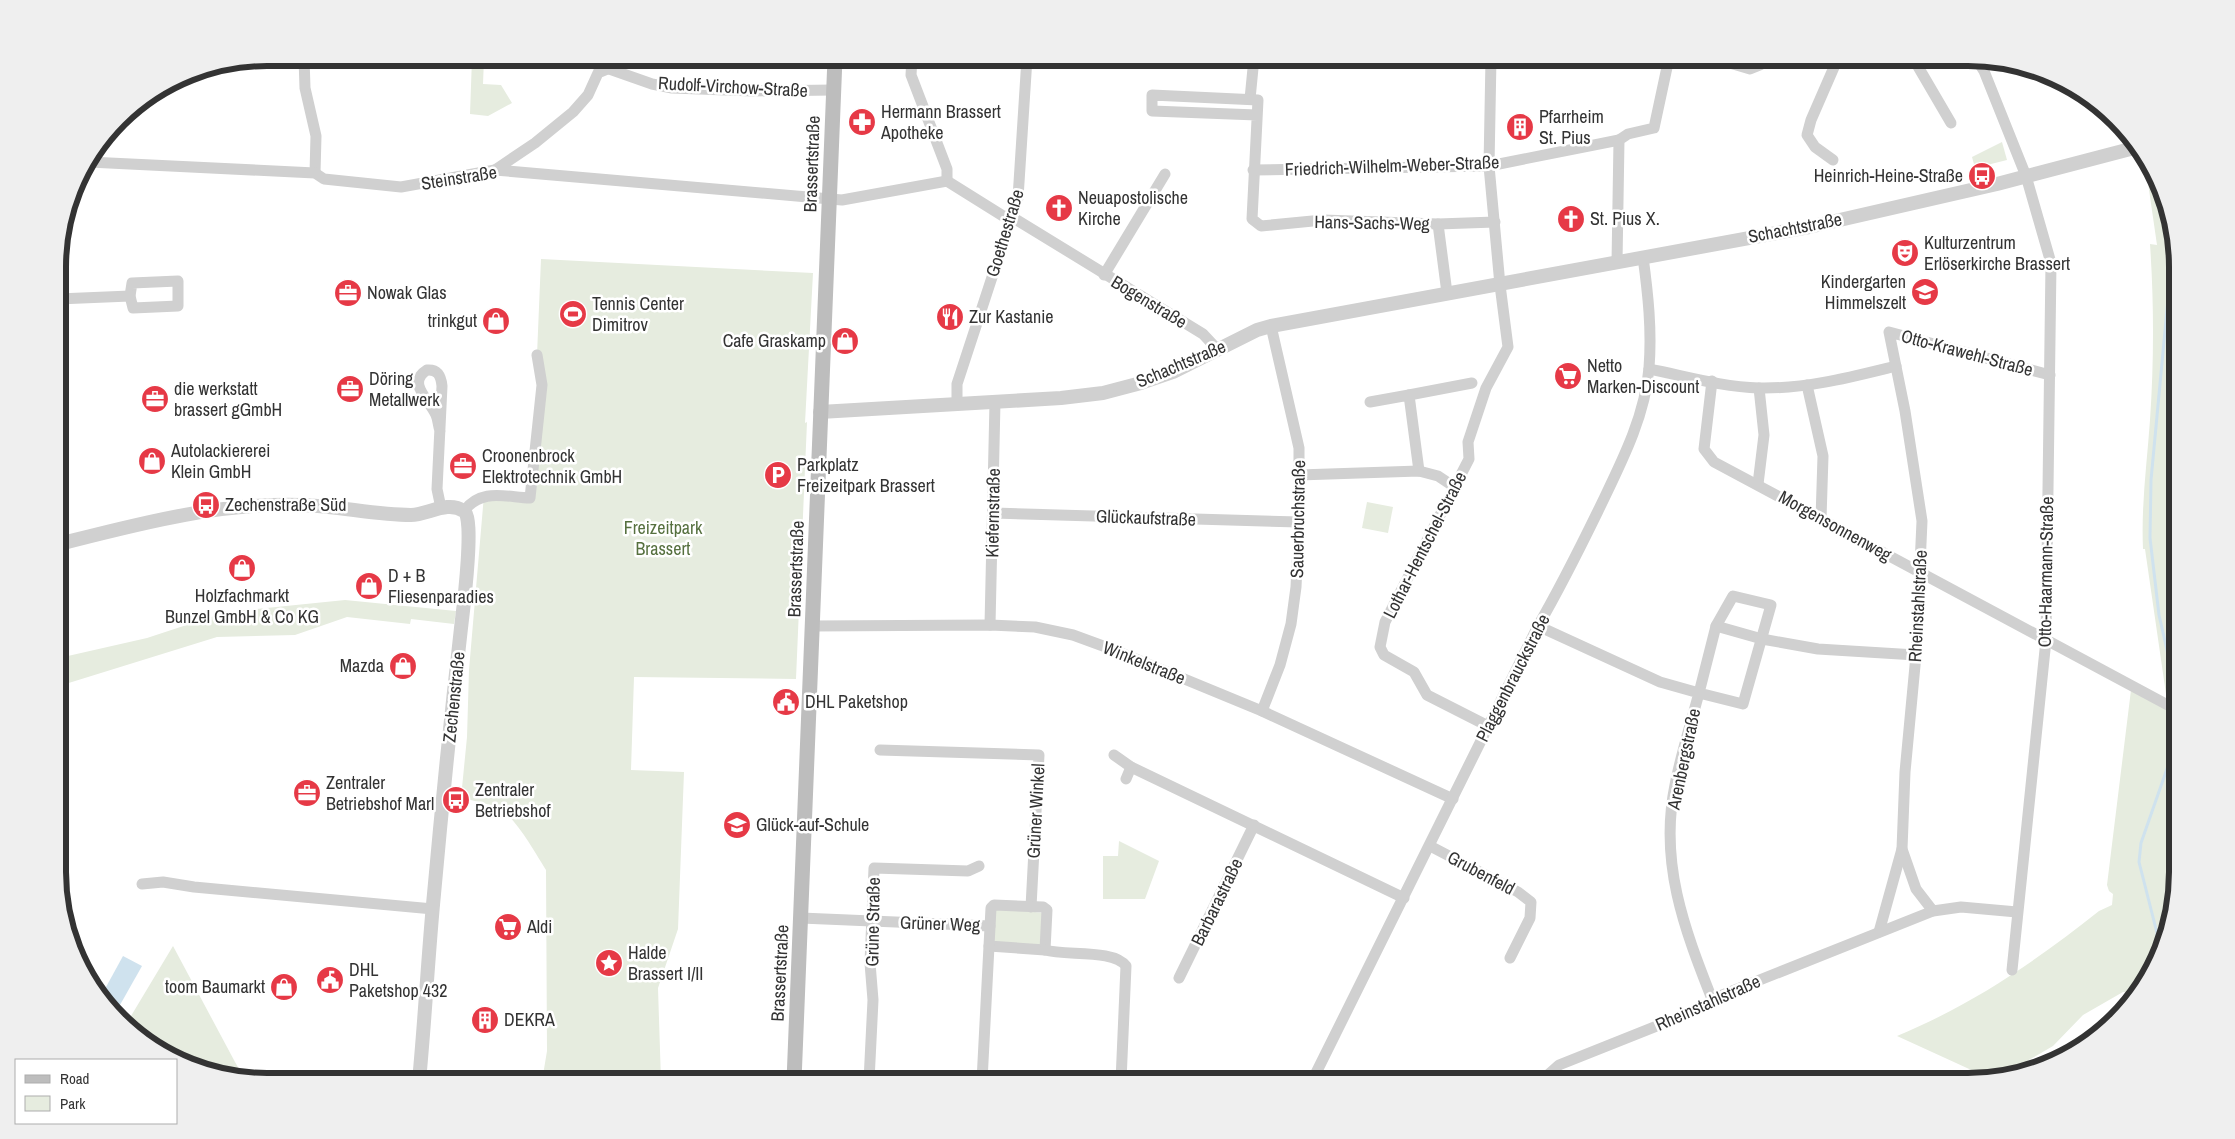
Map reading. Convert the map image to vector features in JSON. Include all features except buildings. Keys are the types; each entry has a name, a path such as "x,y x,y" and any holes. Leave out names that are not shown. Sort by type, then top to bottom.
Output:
{"main road":[{"name":"Brassertstraße","path":"794,1073 834,66"}],"street":[{"path":"304,66 305,88 316,136 315,172"},
{"name":"Rudolf-Virchow-Straße","path":"604,66 652,84 672,88 753,91 833,90"},
{"path":"830,198 842,200 947,181 946,169 911,76 912,66"},
{"name":"Goethestraße","path":"957,404 957,384 1020,190 1028,66"},
{"path":"1253,170 1257,115 1254,100 1254,66"},
{"name":"Lothar-Hentschel-Straße","path":"1488,726 1424,692 1414,672 1384,655 1380,647 1385,622 1456,488 1469,459 1468,442 1486,388 1508,347 1489,166 1491,66"},
{"name":"Friedrich-Wilhelm-Weber-Straße","path":"1253,170 1489,166 1619,140 1628,134 1654,128 1667,66"},
{"path":"1740,66 1750,69 1758,66"},
{"path":"1833,160 1815,147 1807,135 1811,120 1835,66"},
{"path":"1918,66 1951,123"},
{"path":"1981,67 2026,176"},
{"path":"495,170 555,128 588,95 598,73 610,68"},
{"path":"1254,100 1152,95 1152,111 1257,115"},
{"path":"1617,263 1619,140"},
{"name":"Schachtstraße","path":"820,412 1061,398 1113,390 1173,372 1257,330 1271,326 1809,227 2026,176 2130,149"},
{"name":"Steinstraße","path":"96,162 315,172 324,179 401,187 495,170 830,198"},
{"name":"Hans-Sachs-Weg","path":"1253,170 1252,219 1265,226 1323,220 1438,224 1495,222"},
{"name":"Bogenstraße","path":"1104,275 1165,174"},
{"name":"Otto-Haarmann-Straße","path":"2012,970 2046,640 2051,263 2026,176"},
{"name":"Bogenstraße","path":"947,181 1003,216 1012,217 1203,334 1217,349"},
{"path":"1438,224 1447,293"},
{"name":"Plaggenbrauckstraße","path":"1316,1073 1538,626 1560,588 1621,462 1638,419 1649,369 1651,316 1643,257"},
{"path":"178,281 178,306 133,308 130,296 132,283 178,281"},
{"path":"66,299 130,296"},
{"name":"Sauerbruchstraße","path":"1262,711 1280,665 1291,624 1296,586 1299,522 1299,448 1271,326"},
{"name":"Otto-Krawehl-Straße","path":"1649,369 1733,386 1759,388 1827,383 1896,366 1889,332 2050,375"},
{"path":"66,542 170,518 233,508 302,505 413,515 441,508 464,511 471,501 484,495 530,498 542,384 537,355"},
{"name":"Rheinstahlstraße","path":"1879,932 1902,848 1905,772 1916,655 1921,573 1922,521 1919,490 1896,366"},
{"name":"Morgensonnenweg","path":"1712,381 1704,448 1714,462 2169,705"},
{"path":"1370,402 1472,383"},
{"path":"1807,385 1823,456 1821,519"},
{"name":"Morgensonnenweg","path":"1758,484 1764,435 1759,388"},
{"path":"1409,395 1419,471"},
{"name":"Kiefernstraße","path":"990,625 995,402"},
{"path":"440,430 437,489 441,508"},
{"path":"1299,475 1419,471 1438,476 1456,488"},
{"name":"Zechenstraße","path":"420,1073 433,909 469,530 468,514 464,511"},
{"name":"Glückaufstraße","path":"994,513 1299,522"},
{"name":"Arenbergstraße","path":"1538,626 1660,682 1699,693 1743,704 1771,605 1733,596 1716,626 1699,693 1675,786 1671,818 1674,882 1686,935 1712,999"},
{"name":"Winkelstraße","path":"812,626 990,625 1035,627 1072,635 1114,650 1262,711 1453,798"},
{"path":"1716,626 1762,639 1818,649 1916,655"},
{"name":"Grüner Winkel","path":"880,750 1039,755 1031,907"},
{"path":"1114,755 1131,767 1404,898"},
{"path":"1126,779 1131,767"},
{"name":"Barbarastraße","path":"1179,978 1254,825"},
{"name":"Grubenfeld","path":"1430,846 1518,892 1531,902 1530,918 1510,958"},
{"name":"Rheinstahlstraße","path":"1902,848 1916,889 1933,911"},
{"name":"Grüne Straße","path":"869,1073 873,1000 870,963 874,868 968,871 979,866"},
{"path":"142,884 163,882 433,909"},
{"name":"Grüner Weg","path":"982,1073 991,908 994,905 1031,907"},
{"name":"Rheinstahlstraße","path":"1550,1073 1559,1065 1702,1008 1712,999 1933,911 1961,906 2017,912"},
{"path":"1031,907 1043,907 1047,910 1045,950"},
{"name":"Grüner Weg","path":"801,918 990,926"},
{"name":"Grüner Weg","path":"989,946 1045,950 1058,954 1112,957 1123,962 1126,966 1121,1073"}],"green space":[{"path":"472,66 484,66 483,84 501,85 512,103 488,116 470,114"},
{"path":"2002,142 2007,160 1975,168 1972,157"},
{"path":"2147,177 2162,215 2167,241 2169,268 2169,702 2167,701 2145,549 2143,549 2144,500 2153,354 2150,244 2157,245"},
{"name":"Freizeitpark Brassert","path":"541,259 813,273 805,423 807,422 796,679 634,677 631,770 684,772 678,929 658,988 661,1073 543,1073 547,1051 546,870 521,832 505,813 490,805 461,798 467,737 469,670 484,495 530,498 542,385 537,355"},
{"path":"1367,502 1393,507 1388,533 1362,528"},
{"path":"345,600 456,611 454,624 411,619 410,624 347,617 295,635 217,637 66,684 66,656 147,638 226,612"},
{"path":"2131,690 2169,709 2169,871 2167,898 2158,936 2148,960 2135,983 2128,993 2123,992 2083,1015 2053,1046 2018,1066 2007,1069 1976,1072 1897,1036 1925,1024 2002,981 2099,911 2112,905 2113,894 2109,891 2107,885"},
{"path":"1119,841 1159,861 1145,899 1103,899 1103,856 1118,856"},
{"path":"997,908 1044,913 1043,943 1039,947 996,943 993,939 994,912"},
{"path":"173,946 240,1071 215,1066 179,1052 156,1039 130,1018"}],"water":[{"path":"123,956 142,966 119,1007 105,989"}],"waterway":[{"path":"2169,288 2151,480 2150,538 2159,615 2169,659"},
{"path":"2156,940 2157,933 2139,862 2141,843 2169,763"}],"place":[{"name":"Hermann Brassert Apotheke","path":"862,122"},
{"name":"Pfarrheim St. Pius","path":"1520,127"},
{"name":"Heinrich-Heine-Straße","path":"1982,176"},
{"name":"Neuapostolische Kirche","path":"1059,208"},
{"name":"St. Pius X.","path":"1571,219"},
{"name":"Kulturzentrum Erlöserkirche Brassert","path":"1905,253"},
{"name":"Kindergarten Himmelszelt","path":"1925,292"},
{"name":"Nowak Glas","path":"348,293"},
{"name":"Tennis Center Dimitrov","path":"573,314"},
{"name":"Zur Kastanie","path":"950,317"},
{"name":"trinkgut","path":"496,321"},
{"name":"Cafe Graskamp","path":"845,341"},
{"name":"Netto Marken-Discount","path":"1568,376"},
{"name":"Döring Metallwerk","path":"350,389"},
{"name":"die werkstatt brassert gGmbH","path":"155,399"},
{"name":"Autolackiererei Klein GmbH","path":"152,461"},
{"name":"Croonenbrock Elektrotechnik GmbH","path":"463,466"},
{"name":"Parkplatz Freizeitpark Brassert","path":"778,475"},
{"name":"Zechenstraße Süd","path":"206,505"},
{"name":"Holzfachmarkt Bunzel GmbH & Co KG","path":"242,568"},
{"name":"D + B Fliesenparadies","path":"369,586"},
{"name":"Mazda","path":"403,666"},
{"name":"DHL Paketshop","path":"786,702"},
{"name":"Zentraler Betriebshof Marl","path":"307,793"},
{"name":"Zentraler Betriebshof","path":"456,800"},
{"name":"Glück-auf-Schule","path":"737,825"},
{"name":"Aldi","path":"508,927"},
{"name":"Halde Brassert I/II","path":"609,963"},
{"name":"DHL Paketshop 432","path":"330,980"},
{"name":"toom Baumarkt","path":"284,987"},
{"name":"DEKRA","path":"485,1020"}]}
